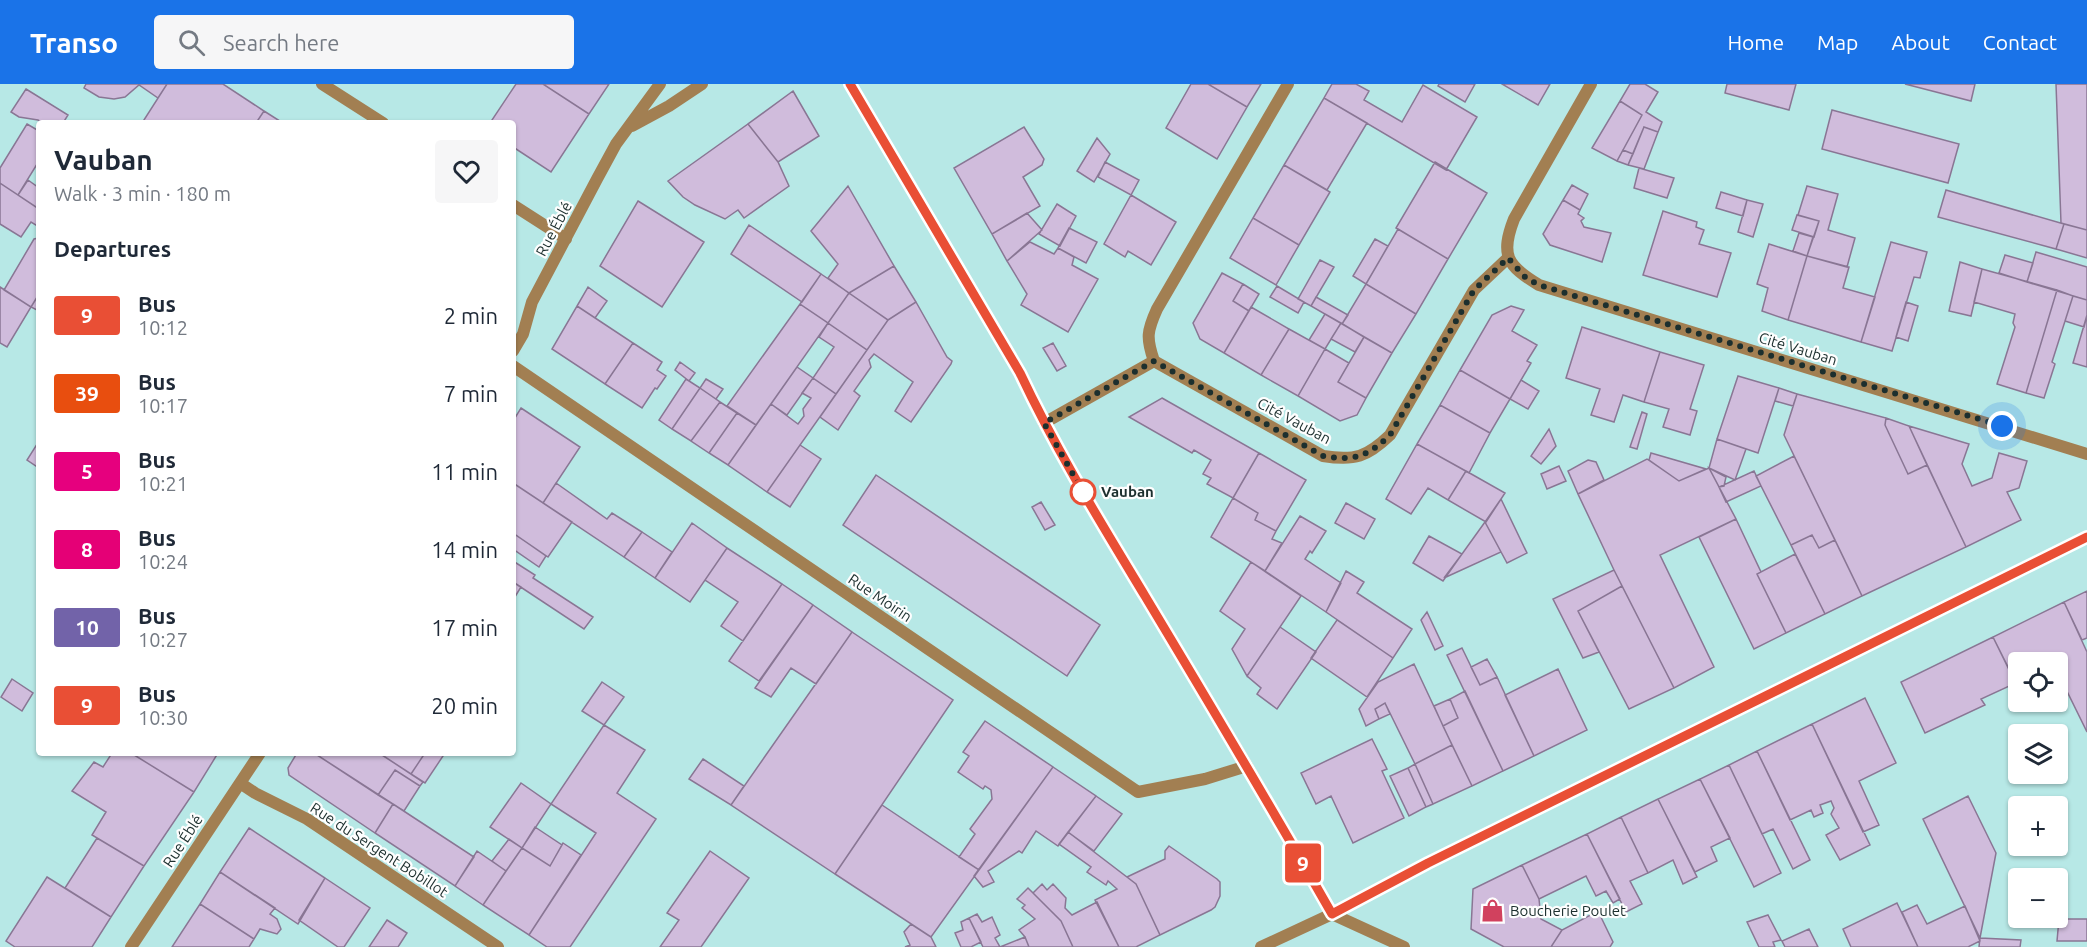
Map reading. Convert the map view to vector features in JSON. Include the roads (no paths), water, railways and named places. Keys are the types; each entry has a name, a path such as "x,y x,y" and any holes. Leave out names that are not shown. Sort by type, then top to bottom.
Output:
{"street":[{"path":"322,84 378,120"},
{"name":"Rue Éblé","path":"516,346 523,334 532,302 616,144 660,84"},
{"name":"Rue Éblé","path":"631,126 669,106 702,84"},
{"path":"850,84 1020,373 1044,423 1332,914 1404,947"},
{"path":"1044,423 1154,361 1148,345 1148,329 1157,309 1288,84"},
{"path":"1508,258 1506,246 1514,219 1591,84"},
{"path":"516,207 566,239"},
{"name":"Cité Vauban","path":"1154,361 1323,456 1343,459 1361,457 1377,448 1390,435 1474,290 1508,258 1526,278 1539,285 2087,454"},
{"name":"Rue Moirin","path":"516,368 1138,792 1205,779 1247,766"},
{"path":"1261,947 1332,914 1428,863 2087,537"},
{"name":"Rue Éblé","path":"131,947 258,756"},
{"name":"Rue du Sergent Bobillot","path":"240,783 307,819 498,947"}],"place":[{"name":"Vauban","path":"1083,492"},
{"name":"Boucherie Poulet","path":"1492,911"}]}
